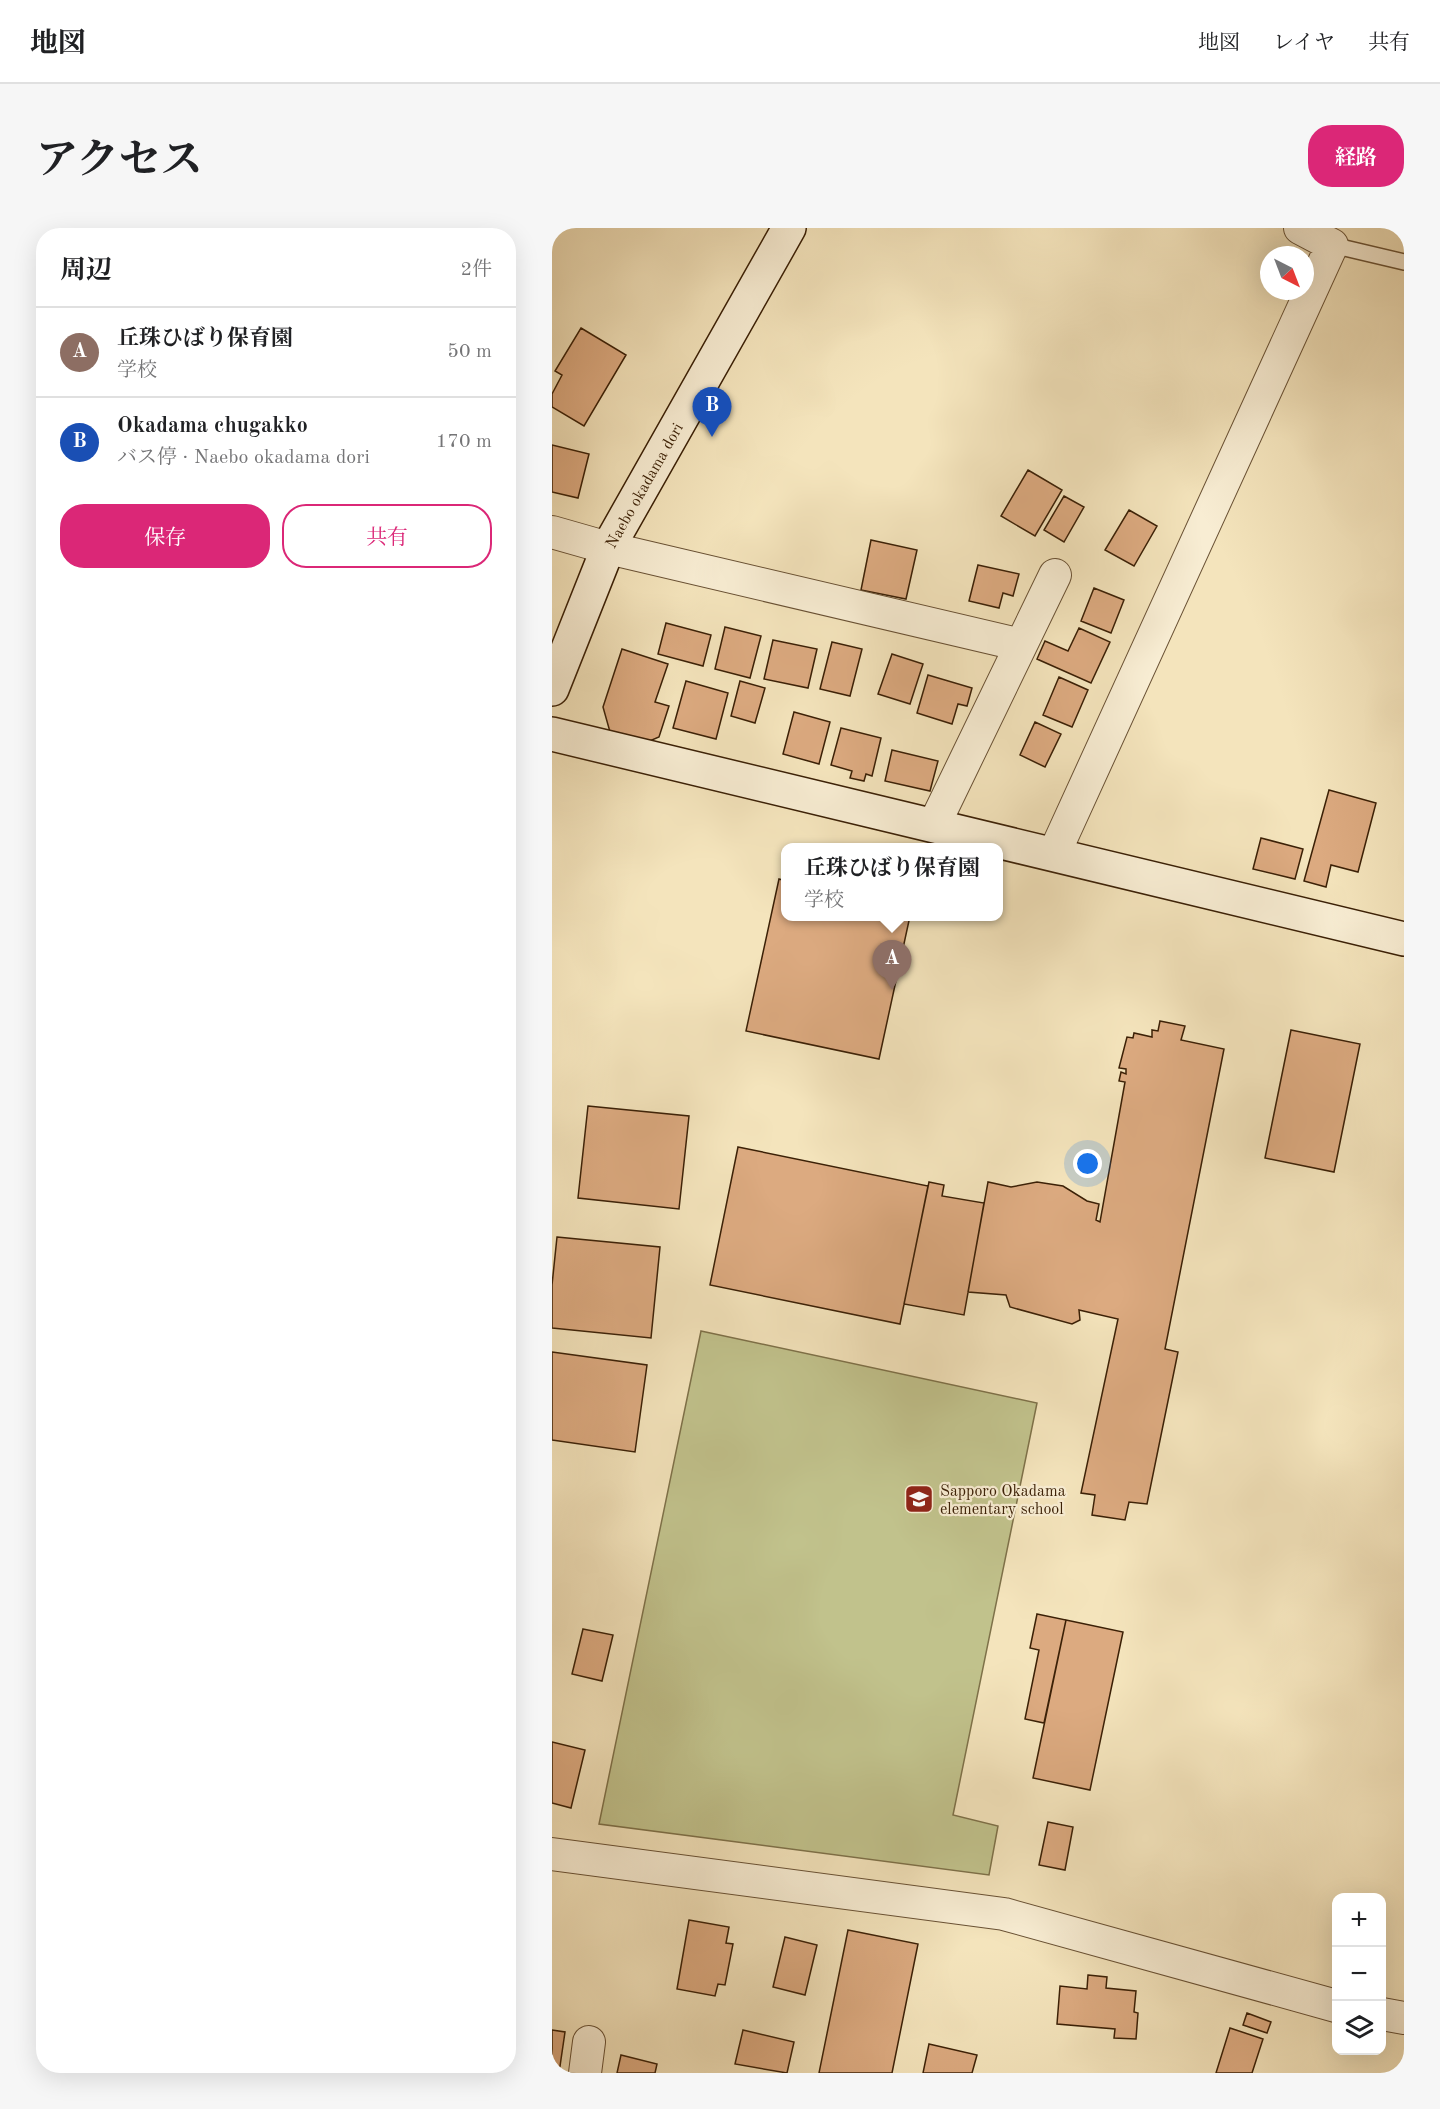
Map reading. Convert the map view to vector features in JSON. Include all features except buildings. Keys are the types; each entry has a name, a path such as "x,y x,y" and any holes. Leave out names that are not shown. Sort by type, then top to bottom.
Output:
{"street":[{"name":"Naebo okadama dori","path":"552,688 608,548 789,228"},
{"path":"1054,854 1332,245 1300,228"},
{"path":"552,532 608,548 1021,645"},
{"path":"934,825 1055,575"},
{"path":"552,734 1404,939"},
{"path":"552,1854 1004,1914 1332,2005"},
{"path":"1386,2015 1404,2018"},
{"path":"585,2073 589,2042"}],"lane":[{"path":"1332,245 1404,262"}],"green space":[{"path":"701,1331 1037,1403 953,1815 998,1826 989,1875 599,1824"}],"place":[{"name":"Okadama chugakko","path":"712,437"},
{"name":"丘珠ひばり保育園","path":"892,990"},
{"name":"Sapporo Okadama elementary school","path":"919,1499"}]}
